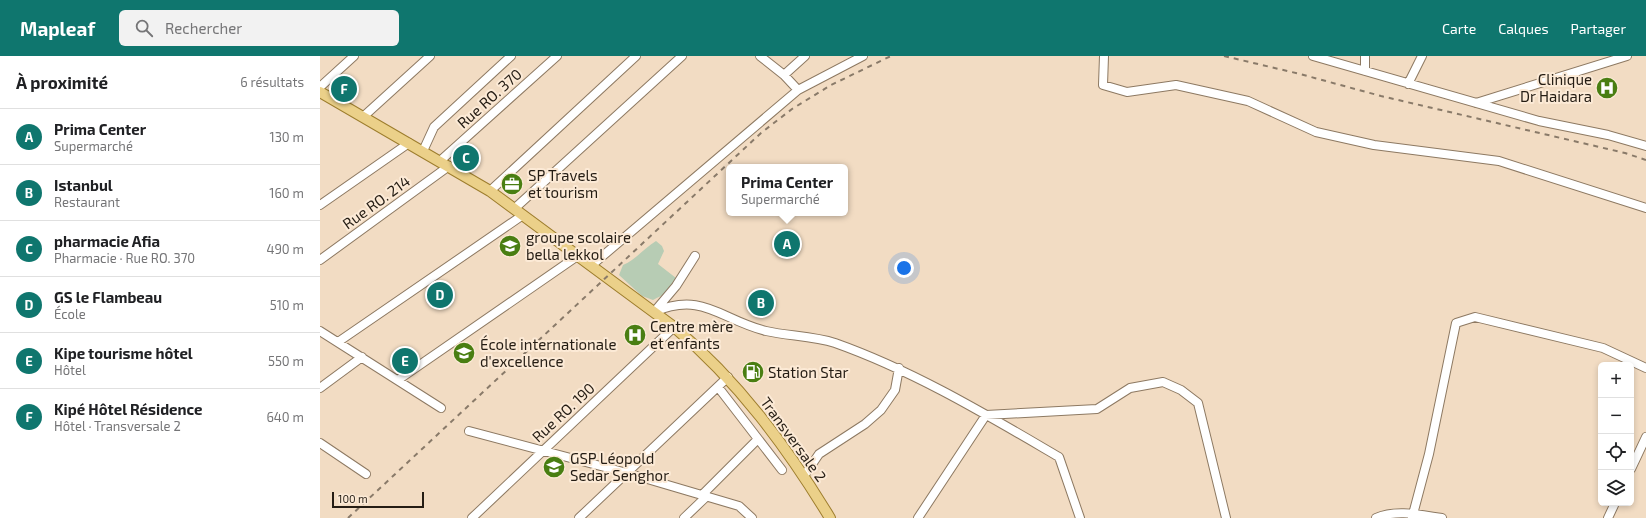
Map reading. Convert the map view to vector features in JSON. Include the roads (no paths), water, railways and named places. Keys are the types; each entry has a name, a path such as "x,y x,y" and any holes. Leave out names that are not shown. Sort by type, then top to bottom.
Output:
{"main road":[{"name":"Transversale 2","path":"321,93 364,116 490,191 579,255 674,327 703,351 728,377 758,413 804,476 830,518"}],"street":[{"path":"321,93 354,56"},
{"path":"364,116 430,56"},
{"path":"423,151 434,128 511,56"},
{"name":"Rue RO. 370","path":"444,164 557,56"},
{"path":"490,191 636,56"},
{"path":"514,209 682,56"},
{"path":"762,56 784,75 798,90"},
{"path":"784,75 805,56"},
{"path":"592,266 798,90 862,56"},
{"path":"1104,56 1103,85 1127,92 1176,85 1248,101 1316,132 1374,145 1499,161 1646,208"},
{"path":"1313,56 1539,121 1608,135 1646,146"},
{"path":"1365,56 1365,71"},
{"path":"1408,84 1422,56"},
{"path":"1475,103 1627,56"},
{"path":"320,205 409,143"},
{"name":"Rue RO. 214","path":"320,260 444,164"},
{"path":"338,342 523,215"},
{"path":"398,380 579,255"},
{"path":"654,312 676,286 695,256"},
{"path":"654,312 670,305 682,304 709,307 753,327 833,342 899,368 986,415 1059,457 1080,518"},
{"path":"1412,516 1429,454 1456,323 1475,317 1603,348 1646,368"},
{"name":"Rue RO. 190","path":"472,518 674,327"},
{"path":"320,331 441,408"},
{"path":"320,388 362,357"},
{"path":"804,476 819,454 865,424 881,410 895,390 899,368"},
{"path":"579,518 728,377"},
{"path":"986,415 1097,409 1130,388 1163,382 1181,390 1198,403 1226,518"},
{"path":"718,387 757,440 782,470"},
{"path":"918,518 986,415"},
{"path":"469,431 628,473 704,495 739,506 752,518"},
{"path":"1634,463 1646,437"},
{"path":"684,518 757,440"},
{"path":"320,443 366,474"},
{"path":"1608,518 1614,506"},
{"path":"1376,518 1384,514 1442,518"}],"railway":[{"path":"728,164 761,133 792,109 831,85 891,56"},
{"path":"1224,56 1300,74 1381,96 1625,153 1646,160"},
{"path":"348,518 726,166"}],"place":[{"name":"Clinique Dr Haidara","path":"1607,88"},
{"name":"Kipé Hôtel Résidence","path":"344,89"},
{"name":"pharmacie Afia","path":"466,158"},
{"name":"SP Travels et tourism","path":"512,184"},
{"name":"Prima Center","path":"787,244"},
{"name":"groupe scolaire bella lekkol","path":"510,246"},
{"name":"GS le Flambeau","path":"440,295"},
{"name":"Istanbul","path":"761,303"},
{"name":"Centre mère et enfants","path":"635,335"},
{"name":"École internationale d'excellence","path":"464,353"},
{"name":"Kipe tourisme hôtel","path":"405,361"},
{"name":"Station Star","path":"753,372"},
{"name":"GSP Léopold Sedar Senghor","path":"554,467"}]}
